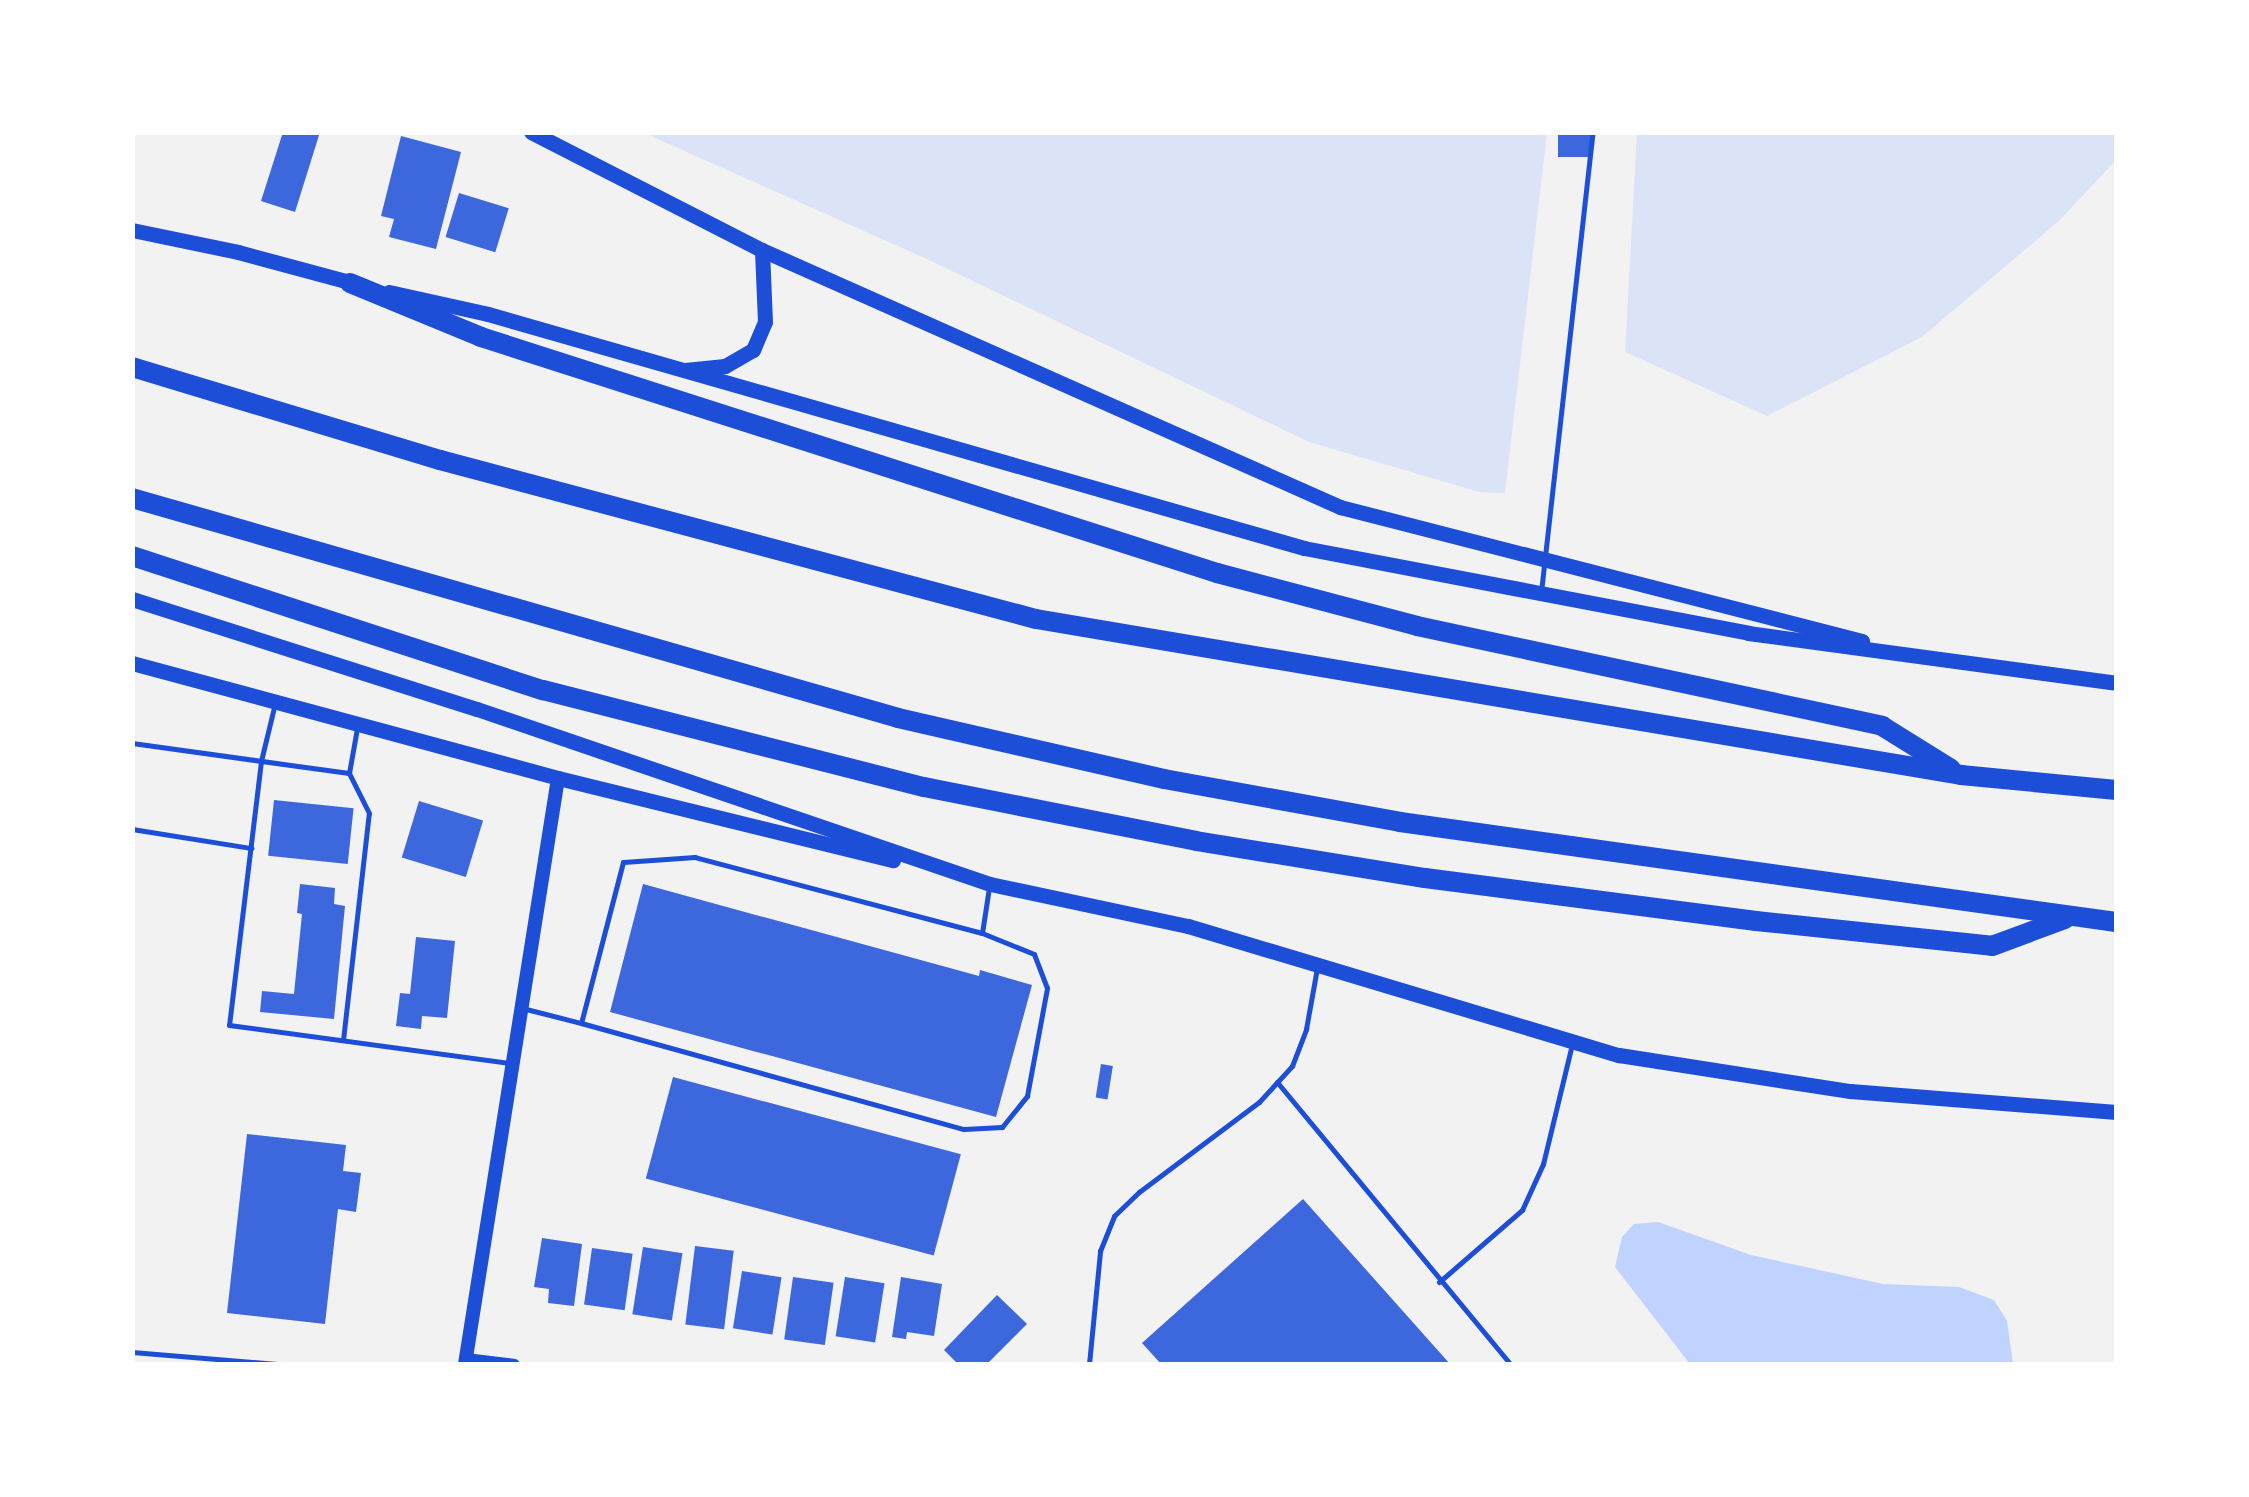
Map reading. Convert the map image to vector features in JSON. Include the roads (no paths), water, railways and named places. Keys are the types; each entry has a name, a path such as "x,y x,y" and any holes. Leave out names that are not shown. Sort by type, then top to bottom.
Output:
{"highway":[{"path":"350,283 481,337 1218,573 1417,626 1882,726 1961,775"},
{"path":"132,367 440,460 1036,619 1961,775 2116,790"},
{"path":"132,498 898,718 1164,779 1400,822 2116,922"},
{"path":"132,556 543,690 924,788 1196,841 1620,904 1992,946 2070,918"}],"main road":[{"path":"530,132 762,250 1340,507 1928,659"},
{"path":"132,230 488,314 1304,548 1540,596 1928,659 2116,683"},
{"path":"676,371 725,366 754,350 765,322 762,250"},
{"path":"132,600 477,709 990,884"},
{"path":"132,663 558,778 990,884 1188,926 1619,1055 1850,1090 2116,1112"}],"street":[{"path":"515,1364 465,1361 558,778"}],"lane":[{"path":"1540,596 1594,132"},
{"path":"276,703 261,761 229,1025 513,1064"},
{"path":"343,1041 369,812 349,773 357,725"},
{"path":"132,743 349,773"},
{"path":"132,829 251,848"},
{"path":"522,1009 964,1129 1002,1126 1027,1096 1047,988 1034,954 982,932 696,857 622,862 581,1023"},
{"path":"982,932 990,884"},
{"path":"1089,1364 1100,1251 1114,1216 1292,1066 1306,1029 1318,965"},
{"path":"1440,1282 1522,1210 1543,1164 1572,1042"},
{"path":"1277,1082 1510,1364"},
{"path":"132,1352 278,1364"}],"water":[{"path":"1658,1222 1751,1255 1883,1284 1959,1287 1994,1300 2007,1321 2013,1364 1690,1364 1615,1267 1622,1237 1634,1224"}]}
